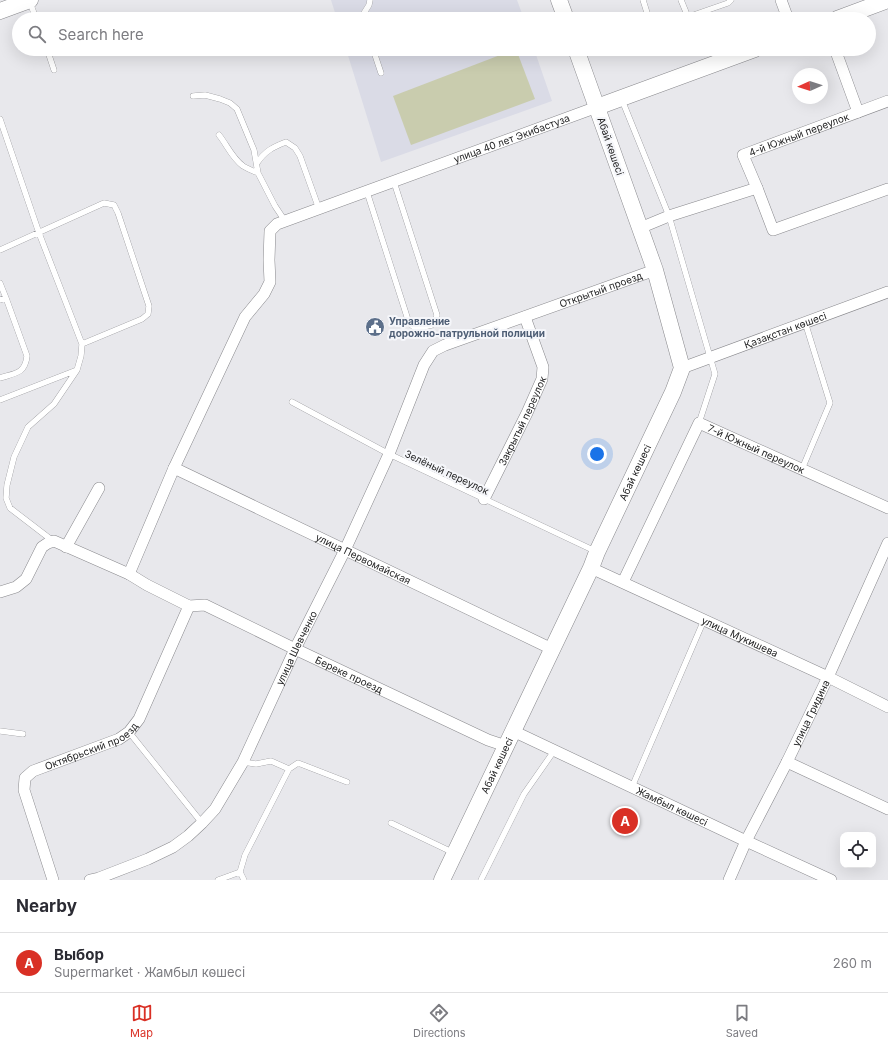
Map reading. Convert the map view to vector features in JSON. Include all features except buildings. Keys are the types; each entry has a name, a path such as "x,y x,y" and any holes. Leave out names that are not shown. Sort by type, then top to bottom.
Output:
{"street":[{"path":"0,11 30,0"},
{"path":"559,0 563,12"},
{"path":"781,0 785,12"},
{"path":"856,12 888,0"},
{"name":"Абай көшесі","path":"442,880 591,568 597,552 673,392 682,368 656,270 579,56"},
{"name":"улица 40 лет Экибастуза","path":"174,468 246,317 264,294 270,282 270,231 277,224 736,56"},
{"path":"838,56 858,112"},
{"name":"4-й Южный переулок","path":"887,191 773,230 743,155 888,101"},
{"path":"640,228 669,216 757,188"},
{"name":"Открытый проезд","path":"433,351 445,344 526,317 656,270"},
{"name":"Қазақстан көшесі","path":"682,368 805,322 887,295"},
{"name":"Закрытый переулок","path":"484,499 527,413 542,379 543,367 526,317"},
{"name":"улица Шевченко","path":"90,880 148,860 173,847 188,836 215,809 243,762 295,649 345,550 389,454 424,365 433,351"},
{"name":"7-й Южный переулок","path":"623,582 699,423 888,508"},
{"path":"0,592 16,587 26,579 42,547 54,541 129,574 174,468"},
{"name":"улица Первомайская","path":"174,468 552,649"},
{"path":"66,547 99,488"},
{"name":"улица Гридина","path":"729,880 746,841 787,762 828,677 888,543"},
{"name":"улица Мукишева","path":"591,568 828,677 888,707"},
{"name":"Береке проезд","path":"129,574 147,585 189,606 205,605 488,740 506,746"},
{"name":"Октябрьский проезд","path":"53,880 24,790 25,778 33,771 120,739 129,732 140,719 189,606"},
{"name":"Жамбыл көшесі","path":"513,731 832,880"},
{"path":"787,762 888,809"}],"lane":[{"path":"30,0 34,12"},
{"path":"365,12 370,0"},
{"path":"643,0 647,12"},
{"path":"681,0 684,12"},
{"path":"702,12 728,3 731,0"},
{"path":"49,56 54,70"},
{"path":"375,56 381,73"},
{"path":"192,96 205,95 220,99 230,103 237,109 254,150 258,173 275,206 285,221"},
{"path":"621,98 669,216 716,374 699,423"},
{"path":"0,119 38,233 82,344 81,356 77,370 54,404 28,427 14,457 7,485 6,498 10,508 54,541"},
{"path":"218,135 232,155 243,166 258,173"},
{"path":"257,163 272,147 279,144 286,142 295,148 300,156 319,209"},
{"path":"367,192 409,323 414,327 420,328 432,325 435,322 436,315 394,182"},
{"path":"0,250 104,203 114,205 149,306 148,314 142,319 82,344"},
{"path":"0,283 27,356 26,362 20,371 0,378"},
{"path":"0,300 6,298"},
{"path":"802,469 830,403 805,322"},
{"path":"0,400 77,370"},
{"name":"Зелёный переулок","path":"292,402 389,454 597,552"},
{"path":"0,502 6,498"},
{"path":"632,787 704,620"},
{"path":"0,731 23,734"},
{"path":"129,732 202,823"},
{"path":"482,880 524,794 554,751"},
{"path":"243,762 256,764 271,760 289,769"},
{"path":"244,880 240,872 245,855 289,769 298,763 347,782"},
{"path":"391,822 455,853"},
{"path":"218,880 240,872"}],"shaded area":[{"path":"331,0 517,0 521,12 335,12"},
{"path":"348,56 536,56 552,101 381,162"}],"green space":[{"path":"498,56 519,56 535,99 411,145 393,96"}],"place":[{"name":"Управление дорожно-патрульной полиции","path":"375,327"},
{"name":"Выбор","path":"625,821"}]}
